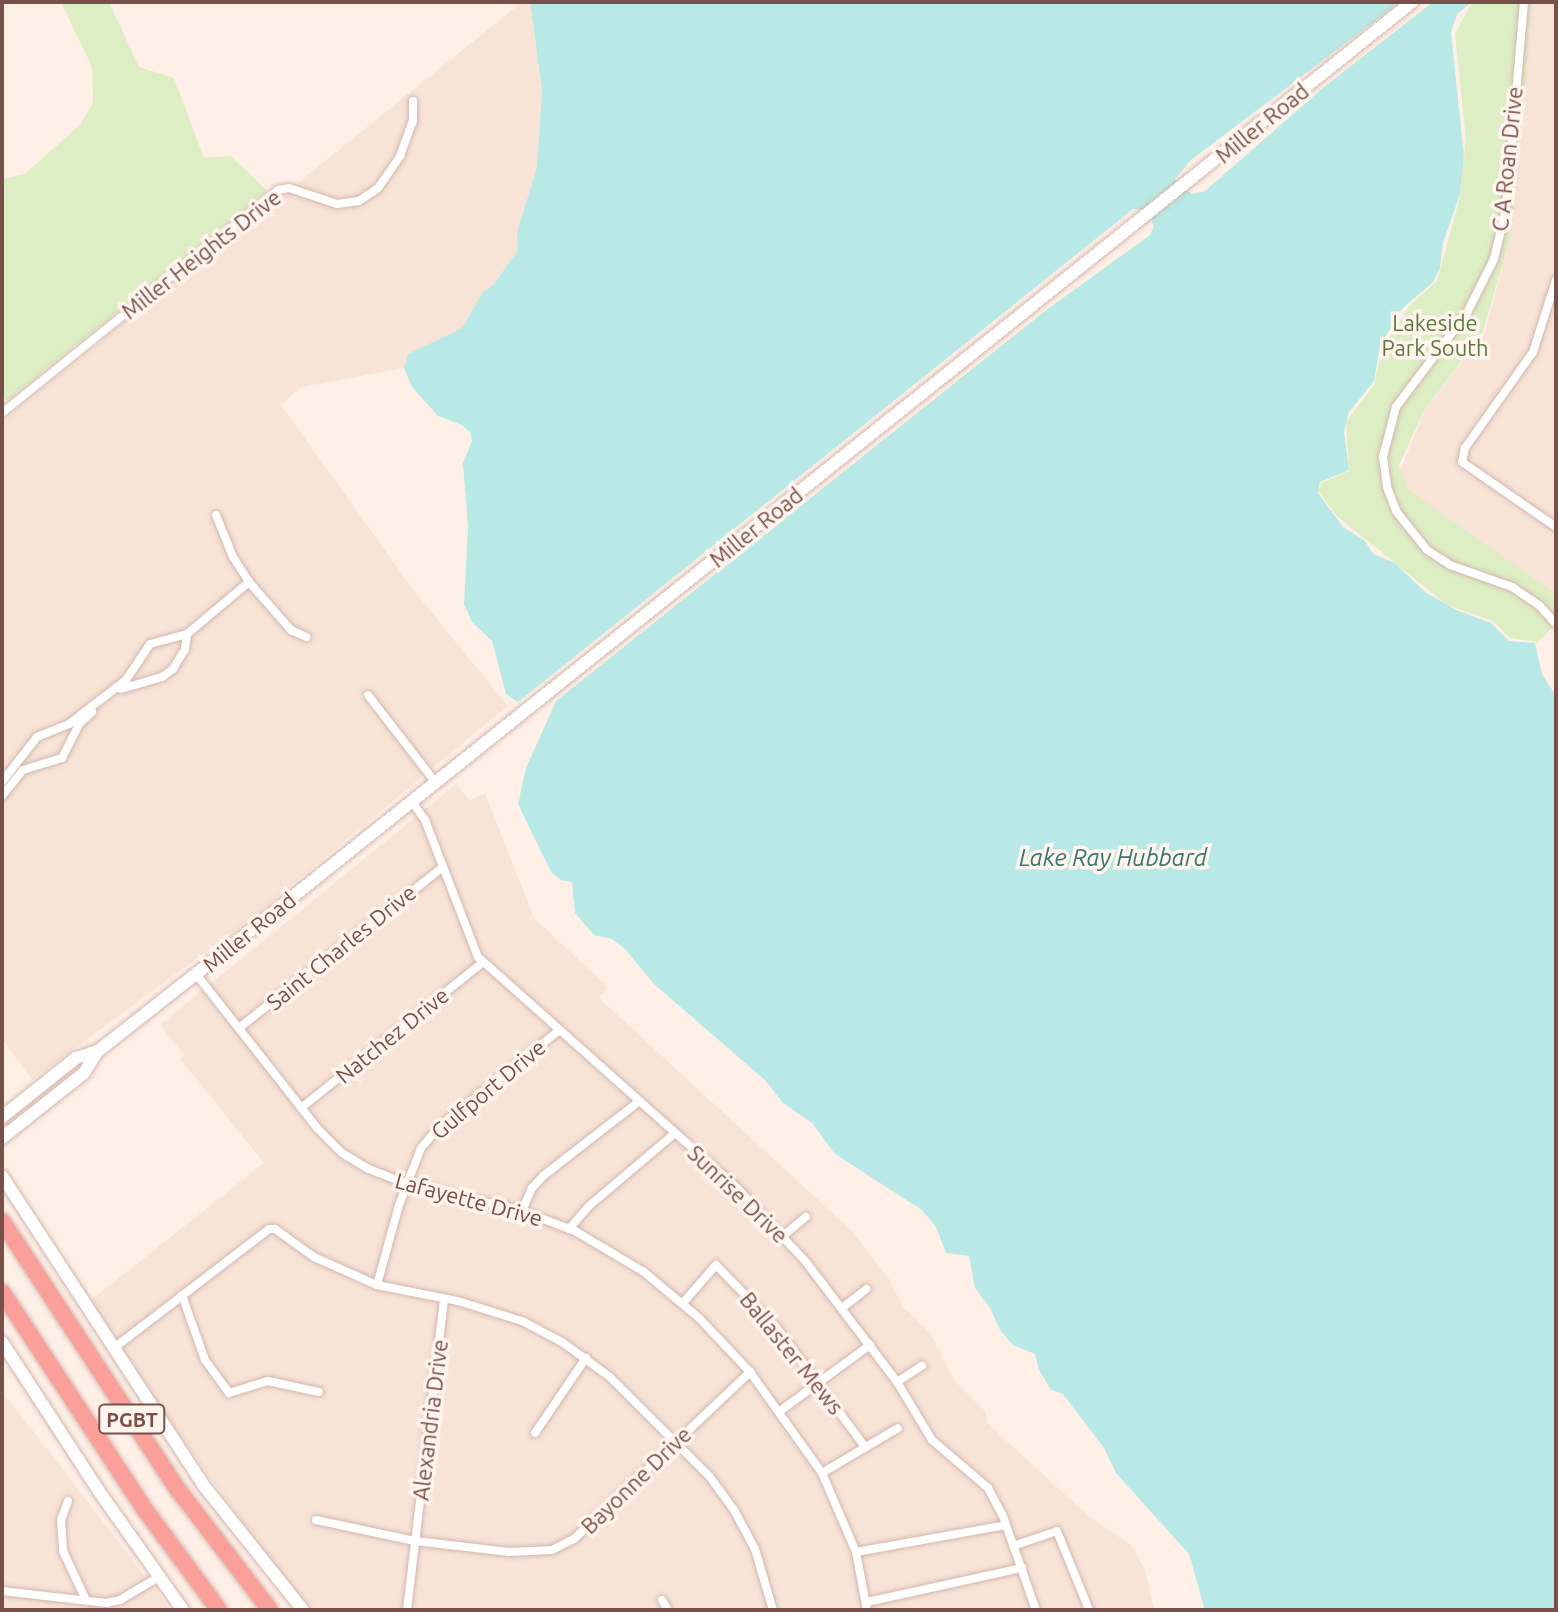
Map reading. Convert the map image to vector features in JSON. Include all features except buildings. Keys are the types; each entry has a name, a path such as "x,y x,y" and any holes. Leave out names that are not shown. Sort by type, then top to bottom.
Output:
{"highway":[{"name":"PGBT","path":"2,1221 179,1491 270,1610"},
{"name":"PGBT","path":"2,1292 143,1507 219,1610"}],"main road":[{"name":"Miller Road","path":"2,1138 84,1073 98,1051 1412,2"},
{"name":"Miller Road","path":"2,1117 76,1058 98,1051"},
{"path":"2,1176 6,1187 204,1486 303,1610"},
{"path":"2,1342 151,1582 183,1610"}],"street":[{"name":"C A Roan Drive","path":"1524,2 1506,209 1494,259 1467,313 1396,407 1383,457 1387,487 1396,511 1427,550 1450,565 1520,591 1556,624"},
{"name":"Miller Heights Drive","path":"2,413 278,190 289,188 337,204 359,201 378,188 400,156 413,121 413,101"},
{"path":"1556,280 1533,352 1465,448 1462,462 1556,527"},
{"path":"216,515 233,557 249,582 291,630 306,637"},
{"path":"2,796 23,770 62,758 79,724 126,680 150,644 187,634 249,582"},
{"path":"2,782 37,737 69,724 127,684 162,677 173,669 185,649 187,634"},
{"path":"368,695 436,783"},
{"name":"Sunrise Drive","path":"412,802 425,820 466,933 482,963 783,1236 870,1345 932,1440 988,1488 1006,1525 1036,1610"},
{"name":"Saint Charles Drive","path":"239,1028 443,867"},
{"name":"Natchez Drive","path":"301,1108 482,963"},
{"name":"Lafayette Drive","path":"196,974 301,1108 342,1153 369,1169 407,1184 522,1211 569,1229 628,1261 682,1304 750,1372 822,1473 856,1552 867,1606"},
{"name":"Gulfport Drive","path":"377,1285 413,1165 429,1137 557,1032"},
{"path":"522,1211 532,1188 543,1176 638,1102"},
{"path":"569,1229 589,1206 674,1134"},
{"path":"783,1236 806,1217"},
{"path":"114,1348 269,1229 275,1229 314,1257 377,1285 444,1299 522,1321 586,1358 623,1388 710,1477 734,1510 755,1549 773,1610"},
{"name":"Ballaster Mews","path":"682,1304 716,1265 776,1327 865,1447"},
{"path":"842,1308 866,1289"},
{"path":"182,1295 205,1360 229,1393 268,1381 319,1392"},
{"name":"Alexandria Drive","path":"407,1610 444,1299"},
{"path":"780,1411 870,1345"},
{"path":"535,1433 586,1358"},
{"path":"897,1382 922,1366"},
{"name":"Bayonne Drive","path":"316,1520 415,1541 532,1553 563,1546 750,1372"},
{"path":"822,1473 898,1428"},
{"path":"68,1501 61,1520 63,1551 85,1598"},
{"path":"856,1552 1006,1525"},
{"path":"1013,1546 1057,1531 1089,1610"},
{"path":"867,1606 1022,1568"},
{"path":"2,1591 85,1598 106,1603 151,1582"},
{"path":"662,1600 668,1610"}],"shaded area":[{"path":"522,2 530,2 542,90 537,167 517,232 519,250 494,284 483,292 462,328 408,354 404,368 301,387 281,405 415,592 508,706 250,919 32,1080 2,1039 2,421"},
{"path":"1532,2 1556,2 1556,605 1395,483 1425,410 1485,332 1512,231"},
{"path":"456,784 470,800 485,793 534,918 608,987 599,998 852,1231 889,1279 903,1307 931,1334 955,1381 986,1412 987,1423 1090,1517 1132,1546 1145,1570 1154,1610 312,1610 276,1570 166,1416 91,1300 264,1163 180,1059 184,1055 160,1025"},
{"path":"2,1392 38,1437 171,1610 2,1610"}],"green space":[{"path":"61,2 109,2 139,67 174,78 204,158 231,156 267,191 7,401 2,395 2,179 25,174 80,125 93,103 92,67"},
{"name":"Lakeside Park South","path":"1472,2 1532,2 1512,231 1483,332 1424,411 1399,465 1409,490 1556,594 1556,625 1537,642 1510,638 1493,621 1447,605 1337,516 1319,492 1321,483 1349,471 1346,422 1374,385 1382,348 1410,305 1437,281 1460,197 1466,138 1455,34"}],"water":[{"name":"Lake Ray Hubbard","path":"530,2 1400,2 1191,160 1175,179 1192,194 1205,191 1324,87 1433,2 1472,2 1457,14 1451,32 1464,156 1460,194 1443,243 1440,268 1433,282 1402,309 1380,346 1374,381 1349,412 1344,431 1349,470 1320,482 1318,493 1343,527 1365,541 1373,554 1395,563 1425,592 1456,610 1491,623 1509,641 1535,643 1542,674 1556,696 1556,1610 1205,1610 1189,1554 1116,1473 1104,1448 1063,1394 1051,1390 1039,1370 1035,1354 1013,1345 1000,1330 990,1308 975,1288 969,1256 946,1253 936,1227 922,1210 835,1154 812,1123 783,1103 766,1081 654,984 625,949 612,939 594,935 575,913 572,882 561,880 551,872 518,804 526,768 556,701 1045,311 1150,235 1154,227 1148,214 1142,209 1133,209 518,702 506,694 492,641 472,622 464,604 468,528 463,463 472,441 471,433 462,425 438,416 412,387 404,368 408,354 462,328 483,292 494,284 518,250 517,232 537,167 542,90"}]}
